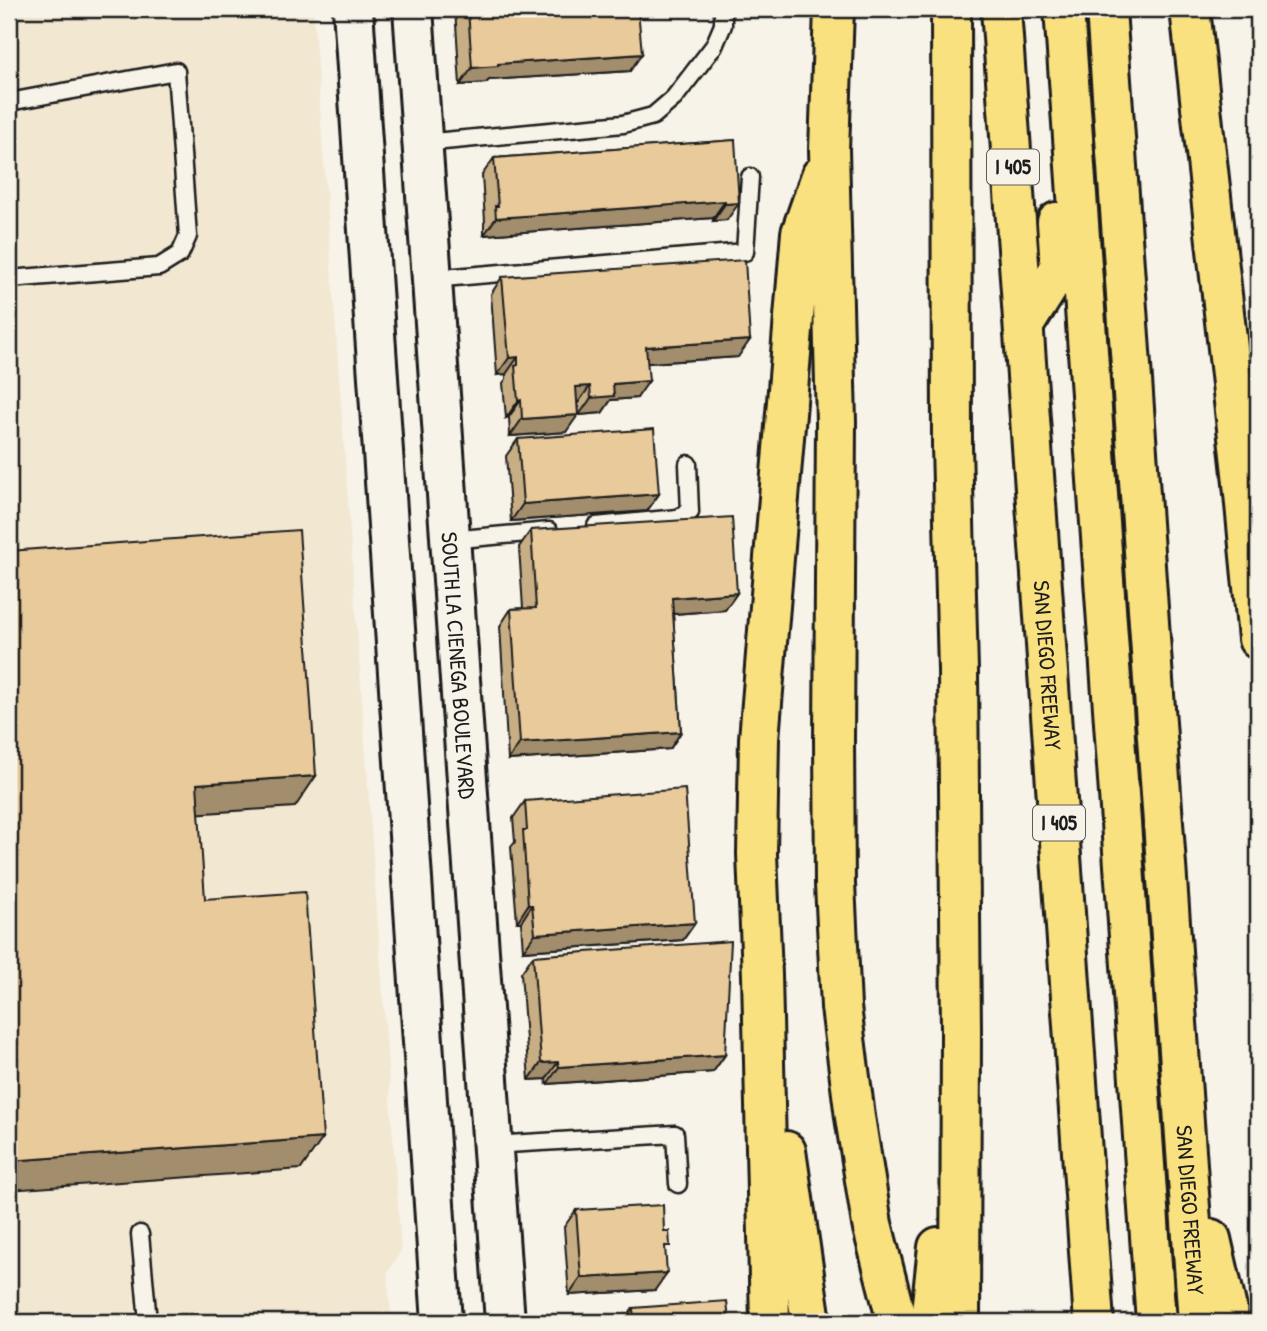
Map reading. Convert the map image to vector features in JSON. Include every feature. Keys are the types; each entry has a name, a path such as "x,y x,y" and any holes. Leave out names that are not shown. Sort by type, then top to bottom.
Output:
{"highway":[{"path":"834,9 830,150 836,422 835,884 841,1007 855,1117 872,1224 897,1322"},
{"path":"951,9 952,446 958,670 961,1032 960,1322"},
{"name":"SAN DIEGO FREEWAY","path":"1001,9 1094,1322"},
{"path":"1024,325 1060,268 1041,9"},
{"path":"1065,9 1156,1322"},
{"name":"SAN DIEGO FREEWAY","path":"1106,9 1198,1322"},
{"path":"1190,9 1258,639"},
{"path":"770,1322 757,854 759,739 801,233 830,150"},
{"path":"762,975 811,1322"},
{"path":"930,1322 961,1032"},
{"path":"1185,1121 1230,1322"}],"main road":[{"path":"353,9 442,1322"},
{"name":"SOUTH LA CIENEGA BOULEVARD","path":"413,9 505,1322"},
{"path":"401,711 462,707"}],"lane":[{"path":"423,143 623,124 653,116 674,98 714,46 723,25 723,9"},
{"path":"9,102 176,71 188,236 180,254 159,267 9,279"},
{"path":"432,279 745,252 750,177"},
{"path":"450,540 678,518 690,512 688,464"},
{"path":"492,1145 675,1134 678,1184"},
{"path":"140,1234 148,1322"}],"shaded area":[{"path":"9,9 313,9 401,1250 387,1274 392,1322 9,1322"}],"building":[{"path":"468,9 638,9 642,54 472,68"},
{"path":"735,140 739,203 725,204 725,201 496,218 495,206 498,206 494,158"},
{"path":"745,260 750,340 646,347 649,381 613,384 614,396 591,398 590,386 576,387 578,415 522,419 515,366 518,365 518,357 509,358 502,277"},
{"path":"654,429 659,494 523,504 518,439"},
{"path":"732,517 737,593 672,598 681,732 520,743 511,609 536,608 531,530"},
{"path":"299,530 316,776 197,784 205,899 305,892 323,1138 9,1161 9,551"},
{"path":"685,789 695,923 535,934 532,905 528,905 523,830 527,830 525,801"},
{"path":"731,941 725,1055 559,1067 558,1062 541,1063 533,956"},
{"path":"663,1205 664,1231 669,1231 670,1246 665,1246 667,1273 581,1278 576,1210"},
{"path":"727,1301 729,1322 634,1322 633,1308"}]}
